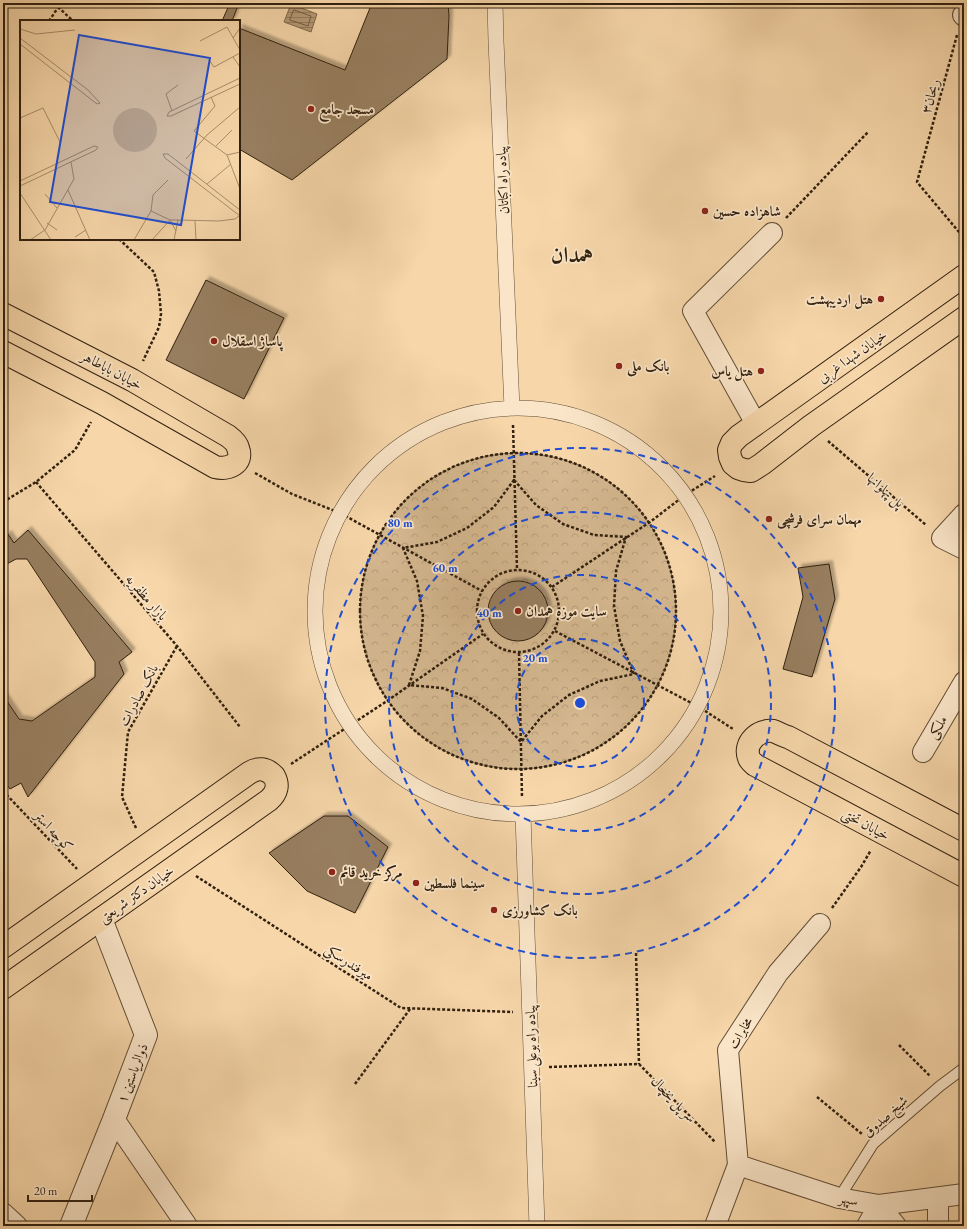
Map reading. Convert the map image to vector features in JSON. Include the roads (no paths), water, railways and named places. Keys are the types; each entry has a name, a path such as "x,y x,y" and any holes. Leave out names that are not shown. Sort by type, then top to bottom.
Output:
{"main road":[{"name":"خیابان شهدا غربی","path":"748,430 964,276"},
{"name":"خیابان باباطاهر","path":"3,314 132,380 228,436 239,449 238,459 233,466 223,469 215,467 102,403 3,352"},
{"path":"748,430 732,443 729,450 733,464 744,470 751,471 811,426 964,318"},
{"name":"خیابان تختی","path":"964,830 788,737 772,732 762,732 755,736 751,741 747,752 749,759 755,765 964,876"},
{"name":"خیابان دکتر شریعتی","path":"3,988 269,800 277,787 274,776 264,769 256,769 249,773 39,922"},
{"path":"3,947 39,922 59,948"}],"street":[{"name":"پیاده راه اکباتان","path":"495,3 512,408"},
{"path":"748,430 693,311 772,233"},
{"path":"512,408 552,411 591,422 627,440 659,464 685,495 707,534 719,576 722,620 715,664 699,708 675,742 644,771 607,794 566,809 523,815 483,812 444,801 408,782 376,758 349,726 329,688 317,644 315,599 322,555 340,513 364,478 395,450 430,428 470,414 512,408"},
{"path":"964,514 942,538 964,549"},
{"name":"ملکی","path":"923,752 964,682"},
{"name":"پیاده راه بوعلی سینا","path":"523,815 537,1226"},
{"name":"ذوالریاستین ۱","path":"71,1226 146,1035 101,918"},
{"name":"مخابرات","path":"738,1165 728,1050 778,974 820,924"},
{"path":"114,1119 187,1226"},
{"path":"714,1226 738,1165"},
{"name":"سپهر","path":"738,1165 839,1198 880,1205 964,1194"},
{"path":"938,1198 938,1226"},
{"path":"867,1226 880,1205 896,1226"},
{"path":"3,1214 17,1226"}],"lane":[{"name":"شیخ صدوق","path":"839,1198 857,1167 873,1144 940,1086 964,1068"}],"water":[{"path":"291,4 317,14 311,32 284,22"}],"place":[{"name":"مسجد جامع","path":"311,109"},
{"name":"شاهزاده حسین","path":"705,211"},
{"name":"هتل اردیبهشت","path":"881,299"},
{"name":"پاساژ اسقلال","path":"214,341"},
{"name":"بانک ملی","path":"619,366"},
{"name":"هتل یاس","path":"761,371"},
{"name":"مهمان سرای فرشچی","path":"769,519"},
{"name":"سایت موزه همدان","path":"518,611"},
{"name":"مرکز خرید قائم","path":"332,872"},
{"name":"سینما فلسطین","path":"416,883"},
{"name":"بانک کشاورزی","path":"494,910"}],"district":[{"name":"همدان","path":"572,254"}]}
